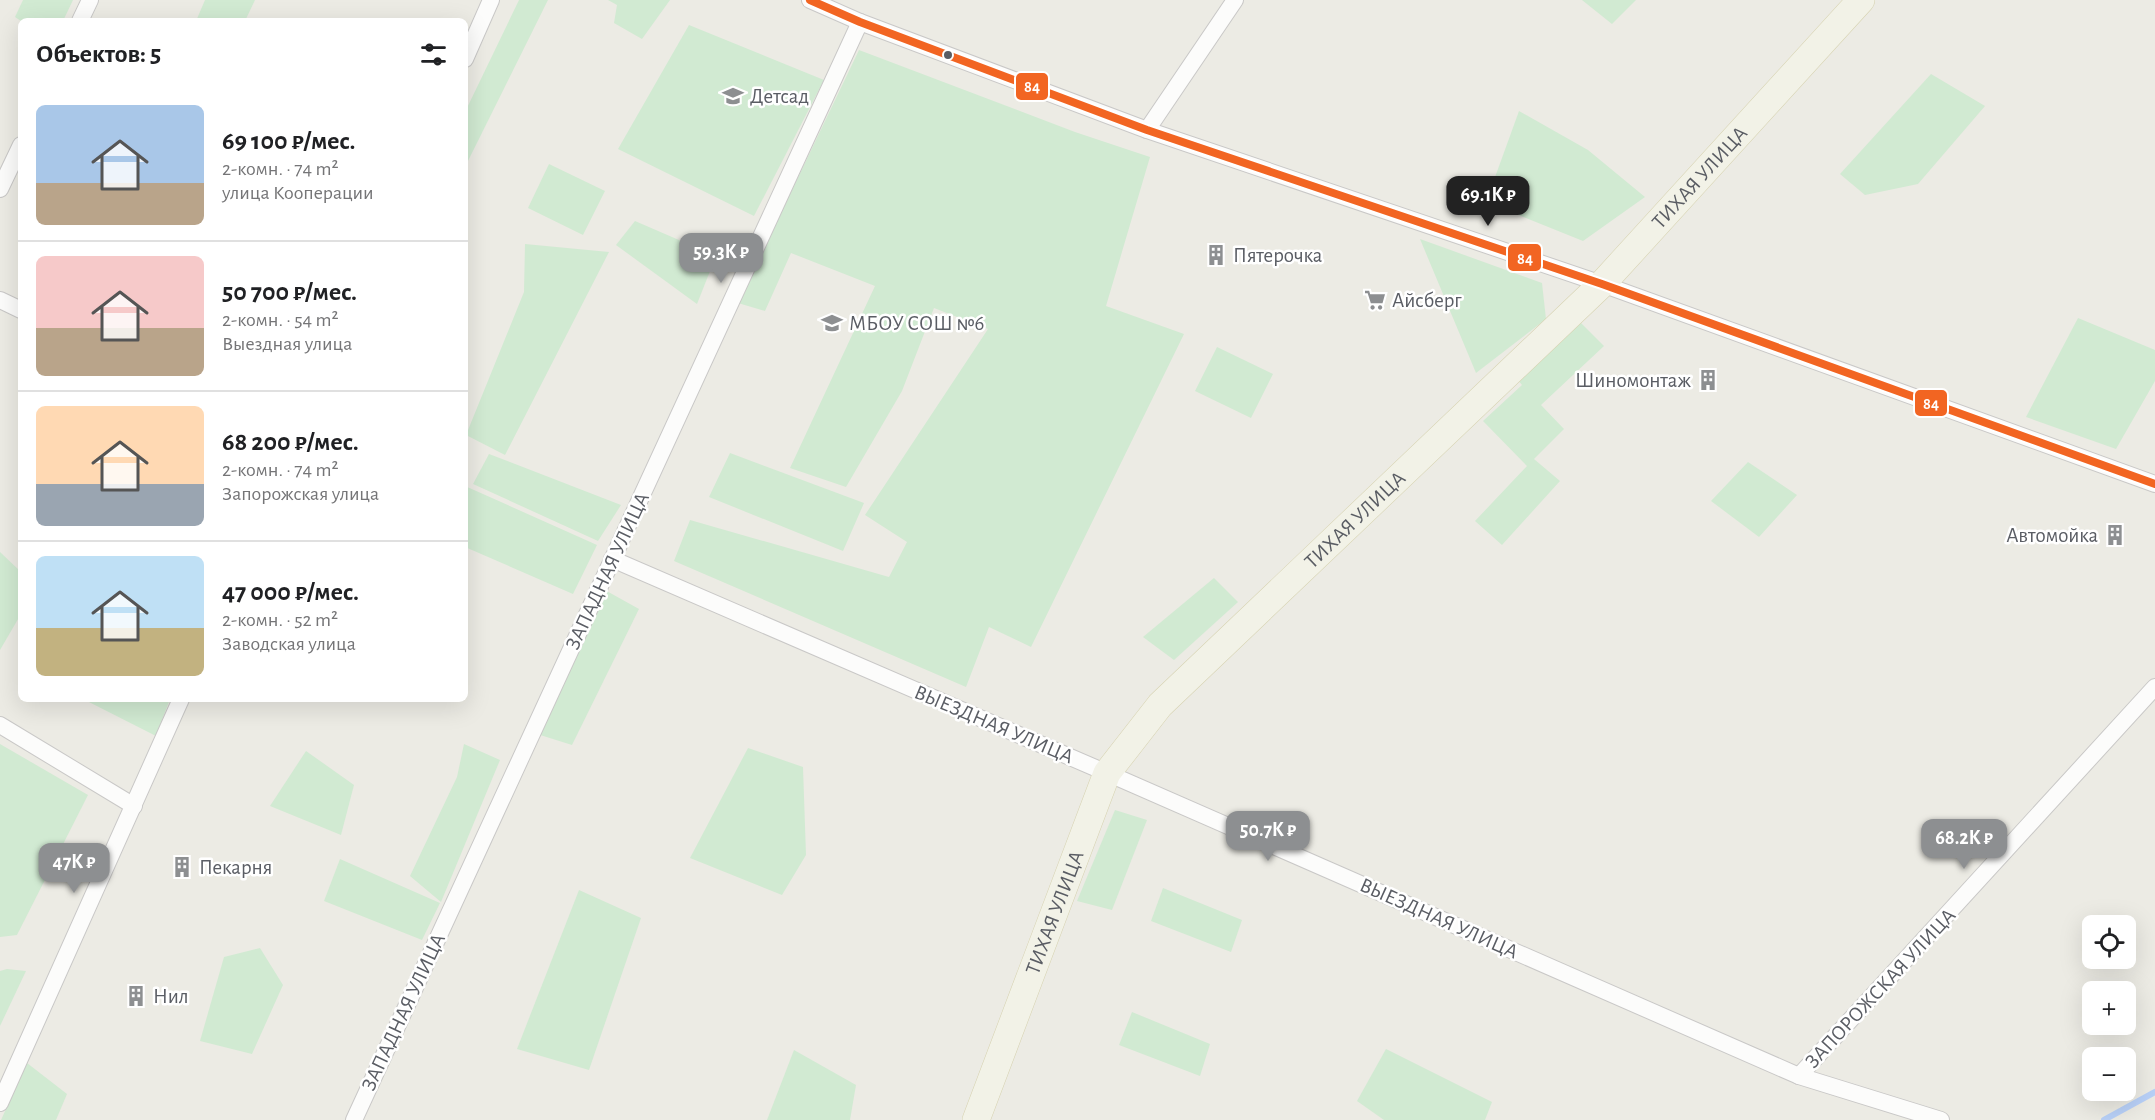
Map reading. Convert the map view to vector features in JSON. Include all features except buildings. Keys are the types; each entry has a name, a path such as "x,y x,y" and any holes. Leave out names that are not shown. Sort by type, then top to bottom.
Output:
{"main road":[{"name":"ТИХАЯ УЛИЦА","path":"976,1120 1107,772 1160,705 1602,284 1861,0"}],"street":[{"path":"81,18 90,0"},
{"path":"468,51 490,0"},
{"path":"810,0 860,22 1147,130 1602,284 2155,484"},
{"path":"1147,130 1235,0"},
{"name":"ЗАПАДНАЯ УЛИЦА","path":"354,1120 860,22"},
{"path":"0,189 18,151"},
{"path":"0,300 18,309"},
{"name":"ВЫЕЗДНАЯ УЛИЦА","path":"612,559 1107,772 1799,1076 1941,1120"},
{"name":"ЗАПОРОЖСКАЯ УЛИЦА","path":"1799,1076 2155,687"},
{"path":"0,1103 180,702"},
{"path":"0,725 134,806"}],"green space":[{"path":"23,0 73,0 64,18 18,19 15,17"},
{"path":"205,0 255,0 246,18 197,18"},
{"path":"519,0 548,0 468,161 468,106"},
{"path":"608,0 670,0 642,39 614,23 617,5"},
{"path":"1582,0 1636,0 1612,24"},
{"path":"689,25 824,80 754,216 618,149"},
{"path":"859,50 1075,132 1150,157 1106,306 1184,334 1031,647 989,627 966,687 674,561 690,520 889,577 907,542 865,515 988,329 934,308 902,391 846,487 790,468 875,286 791,253 765,311 738,303"},
{"path":"1931,74 1985,106 1918,184 1865,195 1840,174"},
{"path":"1519,111 1588,150 1645,197 1583,241 1486,202"},
{"path":"549,164 605,191 583,235 528,208"},
{"path":"635,221 716,256 697,304 616,245"},
{"path":"1420,239 1542,283 1546,319 1476,373"},
{"path":"525,244 609,252 505,455 468,436 468,430 524,292"},
{"path":"2078,318 2155,350 2155,381 2116,449 2026,417"},
{"path":"1581,323 1604,346 1541,405 1564,429 1534,459 1560,481 1502,545 1475,521 1527,466 1483,421 1522,385 1517,379"},
{"path":"1217,347 1273,374 1251,418 1195,391"},
{"path":"730,453 864,503 843,551 709,497"},
{"path":"489,454 621,505 598,541 473,484"},
{"path":"1748,462 1797,495 1759,537 1711,501"},
{"path":"468,487 597,545 573,594 468,548"},
{"path":"0,552 18,569 18,619 0,650"},
{"path":"1214,578 1238,602 1174,660 1143,637"},
{"path":"603,589 639,609 572,745 537,734"},
{"path":"89,702 169,702 156,736"},
{"path":"0,744 88,795 17,935 0,937"},
{"path":"464,744 500,760 441,902 410,876 457,777"},
{"path":"748,748 803,767 806,855 782,895 690,858"},
{"path":"306,751 354,785 341,835 270,806"},
{"path":"1115,810 1147,820 1112,910 1077,901"},
{"path":"340,859 440,903 422,940 324,901"},
{"path":"1163,888 1242,920 1231,952 1151,921"},
{"path":"579,890 641,918 589,1070 517,1049"},
{"path":"260,948 283,985 252,1054 200,1041 224,957"},
{"path":"7,969 26,971 0,1026 0,971"},
{"path":"1132,1012 1210,1044 1200,1076 1119,1045"},
{"path":"1386,1049 1492,1102 1485,1120 1384,1120 1357,1101"},
{"path":"794,1050 856,1085 850,1120 767,1120"},
{"path":"27,1063 67,1094 56,1120 1,1120"}],"waterway":[{"path":"2104,1120 2155,1092"}],"transit line":[{"name":"84","path":"810,0 860,22 1147,130 1602,284 2155,484"}],"place":[{"name":"Детсад","path":"733,96"},
{"name":"Пятерочка","path":"1216,255"},
{"name":"Айсберг","path":"1375,300"},
{"name":"МБОУ СОШ №6","path":"832,323"},
{"name":"Шиномонтаж","path":"1708,380"},
{"name":"Автомойка","path":"2115,535"},
{"name":"Пекарня","path":"182,867"},
{"name":"Нил","path":"136,996"}]}
